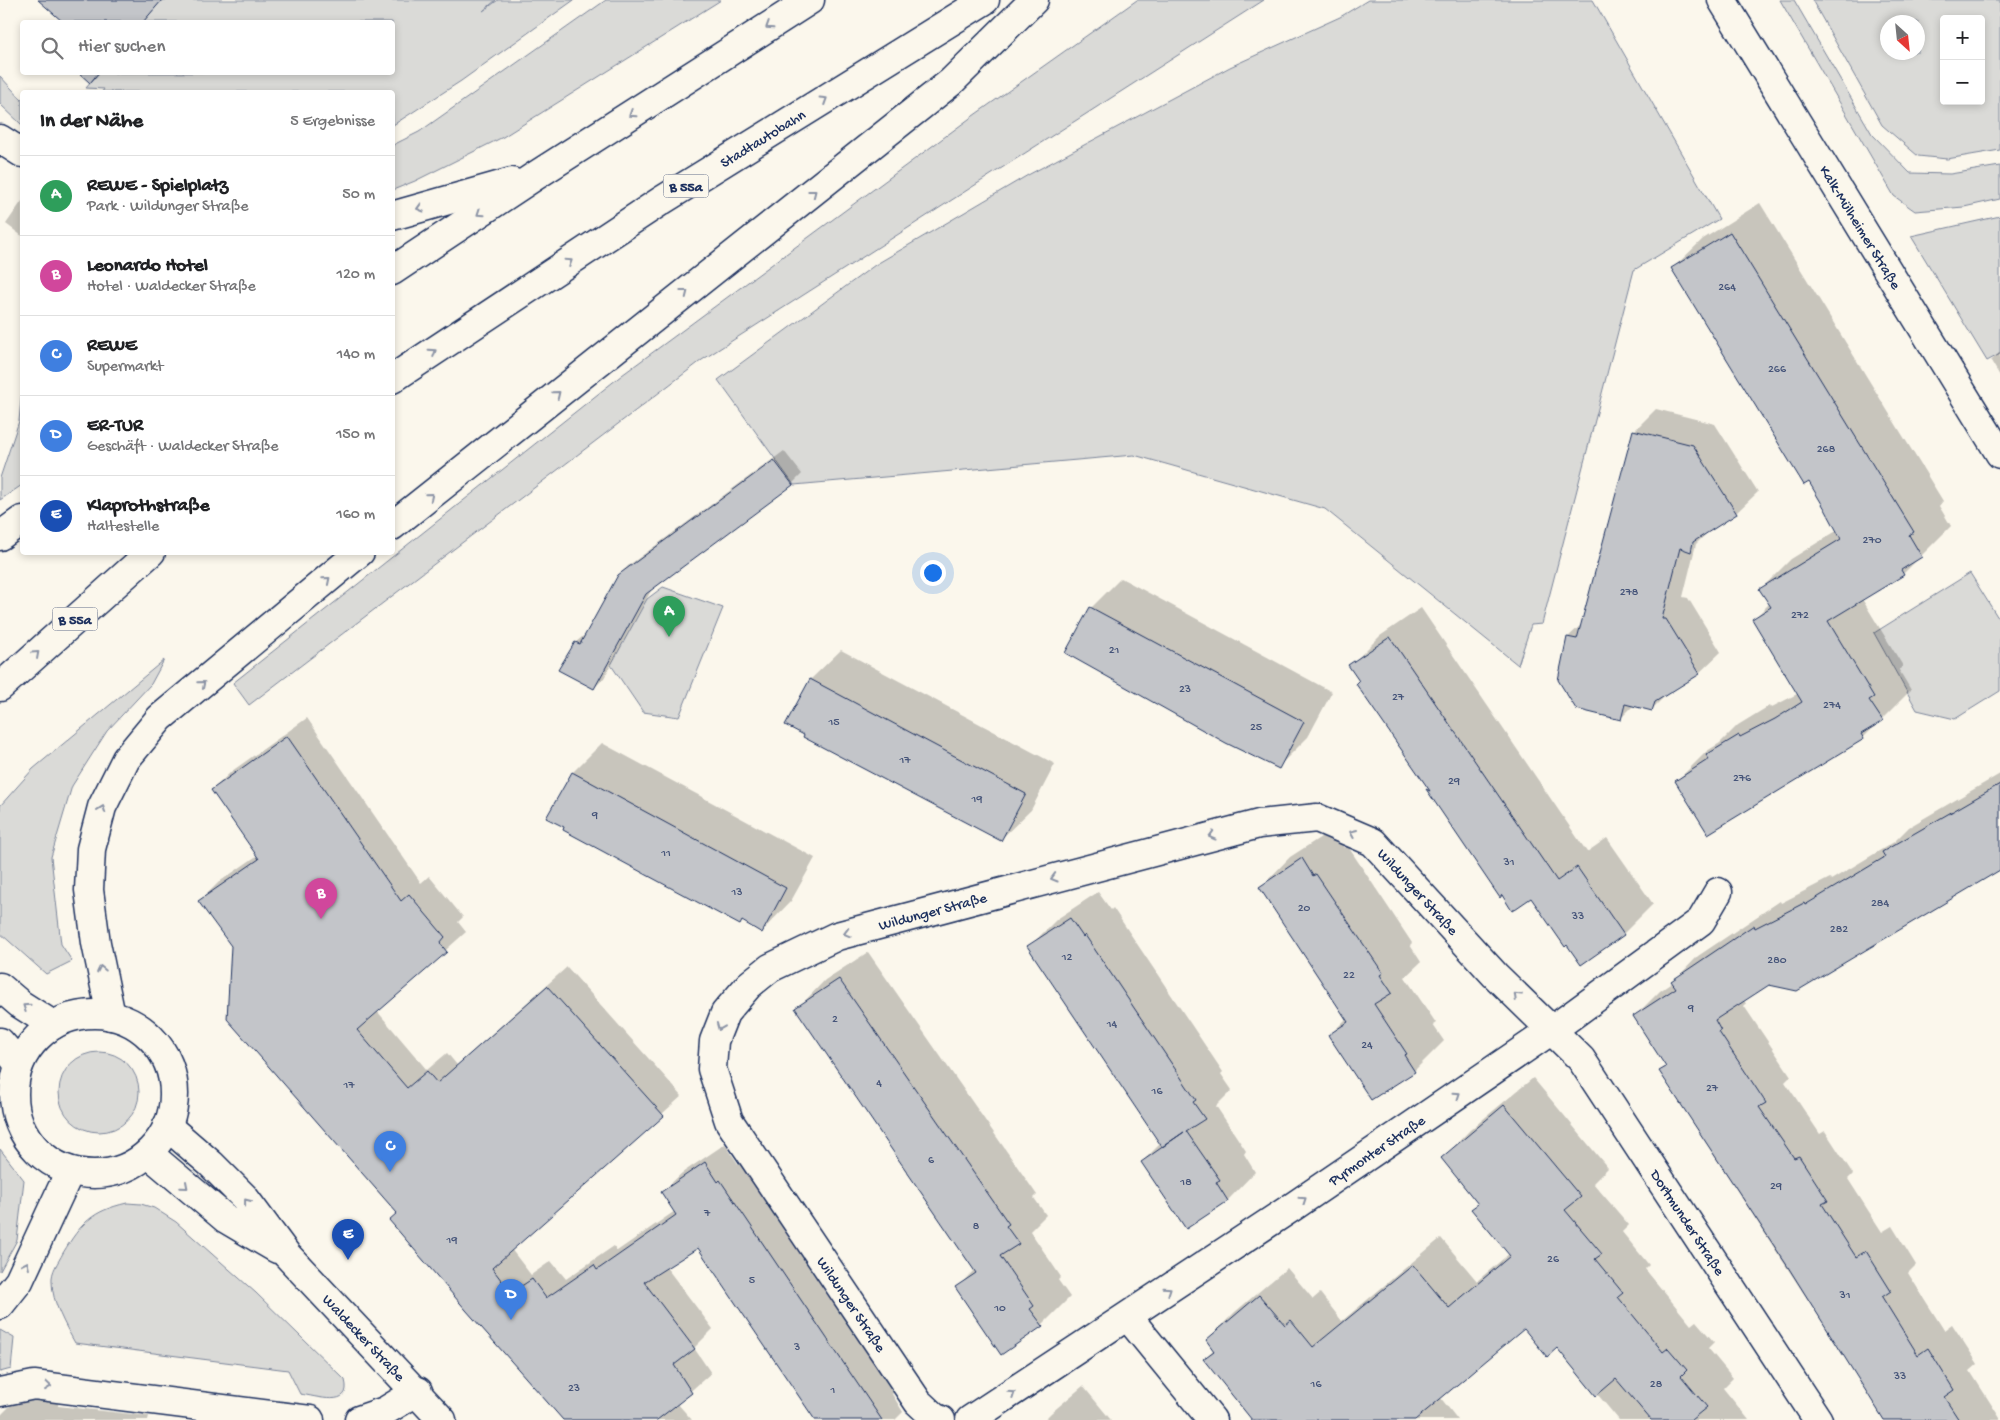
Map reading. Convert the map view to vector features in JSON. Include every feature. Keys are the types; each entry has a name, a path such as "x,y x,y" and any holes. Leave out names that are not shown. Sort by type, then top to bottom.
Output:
{"main road":[{"path":"395,269 535,176 810,0"},
{"name":"Stadtautobahn","path":"395,377 661,202 985,0"},
{"path":"395,524 951,82 1034,0"},
{"name":"Kalk-Mülheimer Straße","path":"1722,0 2000,454"},
{"path":"0,139 20,153"},
{"path":"395,215 535,176"},
{"path":"0,536 20,521"},
{"name":"B 55a","path":"0,687 148,555"},
{"path":"111,1016 96,943 88,890 90,858 102,807 126,759 160,718 356,555"},
{"name":"Wildunger Straße","path":"941,1420 934,1417 918,1402 729,1121 712,1070 714,1041 726,1013 749,985 770,968 837,936 1259,824 1318,818 1373,842 1495,975 1552,1030"},
{"name":"Pyrmonter Straße","path":"1128,1318 1552,1030 1701,921 1718,892"},
{"path":"0,987 20,1004 53,1025"},
{"path":"104,1014 111,1016 129,1021 150,1036 166,1058 174,1082 174,1108 165,1133 148,1154 131,1165 111,1172 91,1174 70,1171 46,1159 28,1140 17,1116 14,1090 19,1064 33,1042 53,1025 77,1016 104,1014"},
{"name":"Dortmunder Straße","path":"1552,1030 1581,1059 1818,1420"},
{"path":"0,1042 19,1064"},
{"name":"Waldecker Straße","path":"167,1126 211,1164 244,1197 287,1254 418,1391 442,1420"},
{"name":"Waldecker Straße","path":"148,1154 226,1219 287,1254"},
{"path":"0,1305 19,1281 70,1171"},
{"path":"970,1420 1128,1318 1212,1420"},
{"path":"0,1392 34,1385 310,1420"},
{"path":"359,1420 385,1411 418,1391"}],"shaded area":[{"path":"161,0 496,0 483,11 498,0 574,0 461,81 395,124 395,90 103,90 86,88 97,75 395,75 395,20 144,20"},
{"path":"606,0 721,0 503,137 395,189 395,144 419,132"},
{"path":"1137,0 1264,0 702,360 249,705 233,683 622,375 973,116"},
{"path":"1368,0 1593,0 1719,219 1634,270 1542,624 1531,625 1518,665 1325,509 1134,455 794,485 718,380 875,265 1028,175 1230,67 1340,17"},
{"path":"1780,0 1794,0 1872,134 1910,173 1950,174 2000,166 2000,199 1964,207 1915,211 1894,196"},
{"path":"1812,0 2000,0 2000,150 1947,159 1918,156 1882,125"},
{"path":"0,76 20,98 20,123 0,104"},
{"path":"2000,216 2000,354 1987,361 1911,236"},
{"path":"20,410 20,486 0,500 0,478 19,421"},
{"path":"1970,573 2000,621 2000,691 1955,719 1917,710 1874,633"},
{"path":"663,587 723,608 679,717 643,712 611,665 647,599"},
{"path":"164,660 151,684 107,731 72,786 51,857 61,944 72,961 46,974 0,933 0,806 33,769"},
{"path":"99,1052 114,1055 127,1064 136,1077 139,1092 136,1107 127,1120 114,1129 99,1132 84,1129 71,1120 62,1107 59,1092 62,1077 71,1064 84,1055"},
{"path":"0,1149 24,1180 17,1240 0,1271"},
{"path":"127,1203 141,1204 154,1208 176,1222 256,1293 345,1380 346,1389 344,1395 332,1399 300,1394 288,1370 75,1343 54,1297 52,1278 54,1271 69,1243 82,1226 96,1214"},
{"path":"0,1330 14,1338 11,1369 0,1372"}],"building":[{"path":"38,0 162,0 145,20 61,20"},
{"path":"81,75 97,75 90,83"},
{"path":"1730,232 1914,532 1909,535 1922,557 1901,570 1904,575 1828,621 1874,697 1869,700 1883,721 1861,734 1864,739 1708,834 1675,781 1709,759 1706,755 1739,735 1740,737 1775,719 1802,702 1752,619 1771,607 1759,589 1841,539 1809,482 1804,485 1671,268"},
{"path":"1633,430 1693,445 1737,514 1693,542 1691,552 1680,548 1662,619 1666,619 1700,674 1655,702 1652,711 1625,704 1621,720 1576,709 1558,680 1567,637 1577,639"},
{"path":"774,460 793,485 646,594 594,689 558,670 575,642 580,644 618,575"},
{"path":"1090,607 1304,722 1279,769 1226,743 1065,653"},
{"path":"1390,637 1557,881 1577,867 1624,935 1581,965 1567,945 1565,947 1531,898 1512,911 1502,895 1500,898 1426,789 1430,791 1356,684 1359,681 1348,665"},
{"path":"810,679 1026,794 1001,841 803,737 804,735 785,725"},
{"path":"287,736 401,901 409,894 445,937 440,943 447,952 357,1030 407,1088 427,1071 437,1083 547,986 664,1116 492,1268 511,1293 532,1279 546,1298 594,1265 597,1270 676,1215 661,1192 705,1162 718,1182 720,1180 882,1420 815,1420 698,1248 644,1282 695,1349 674,1365 692,1393 657,1420 563,1420 466,1310 389,1220 397,1213 227,1019 231,946 198,901 259,859 211,790"},
{"path":"572,772 786,888 762,933 742,921 740,925 563,830 564,827 546,818"},
{"path":"2000,784 2000,870 1797,991 1769,985 1715,1020 1721,1031 1719,1032 1766,1103 1759,1107 1794,1158 1799,1156 1828,1201 1822,1204 1856,1257 1866,1251 1891,1291 1882,1297 1918,1355 1928,1348 1954,1390 1944,1397 1959,1420 1884,1420 1788,1267 1659,1071 1666,1067 1633,1016 1676,988 1671,981 1754,925 1755,928 1804,903 1805,905 1885,857 1882,852"},
{"path":"1302,858 1313,876 1316,874 1383,973 1380,975 1392,993 1374,1004 1407,1054 1404,1055 1415,1072 1371,1100 1328,1035 1348,1022 1259,887"},
{"path":"1070,918 1083,937 1085,935 1196,1100 1193,1102 1205,1119 1186,1131 1220,1180 1216,1182 1228,1201 1186,1229 1141,1162 1184,1132 1162,1147 1027,946"},
{"path":"839,979 1009,1224 1006,1226 1019,1244 1000,1256 1034,1306 1030,1309 1043,1326 1001,1355 955,1287 976,1273 795,1008"},
{"path":"1504,1105 1581,1197 1565,1210 1602,1254 1595,1259 1623,1293 1618,1297 1663,1352 1668,1348 1687,1370 1681,1376 1707,1407 1691,1420 1651,1420 1616,1379 1596,1396 1557,1348 1547,1357 1524,1329 1415,1420 1252,1420 1203,1359 1214,1351 1206,1340 1259,1295 1285,1325 1291,1320 1313,1347 1413,1265 1449,1308 1510,1256 1471,1209 1478,1204 1441,1158"}],"place":[{"name":"REWE - Spielplatz","path":"669,637"},
{"name":"Leonardo Hotel","path":"321,919"},
{"name":"REWE","path":"390,1172"},
{"name":"Klaprothstraße","path":"348,1260"},
{"name":"ER-TUR","path":"511,1320"}]}
